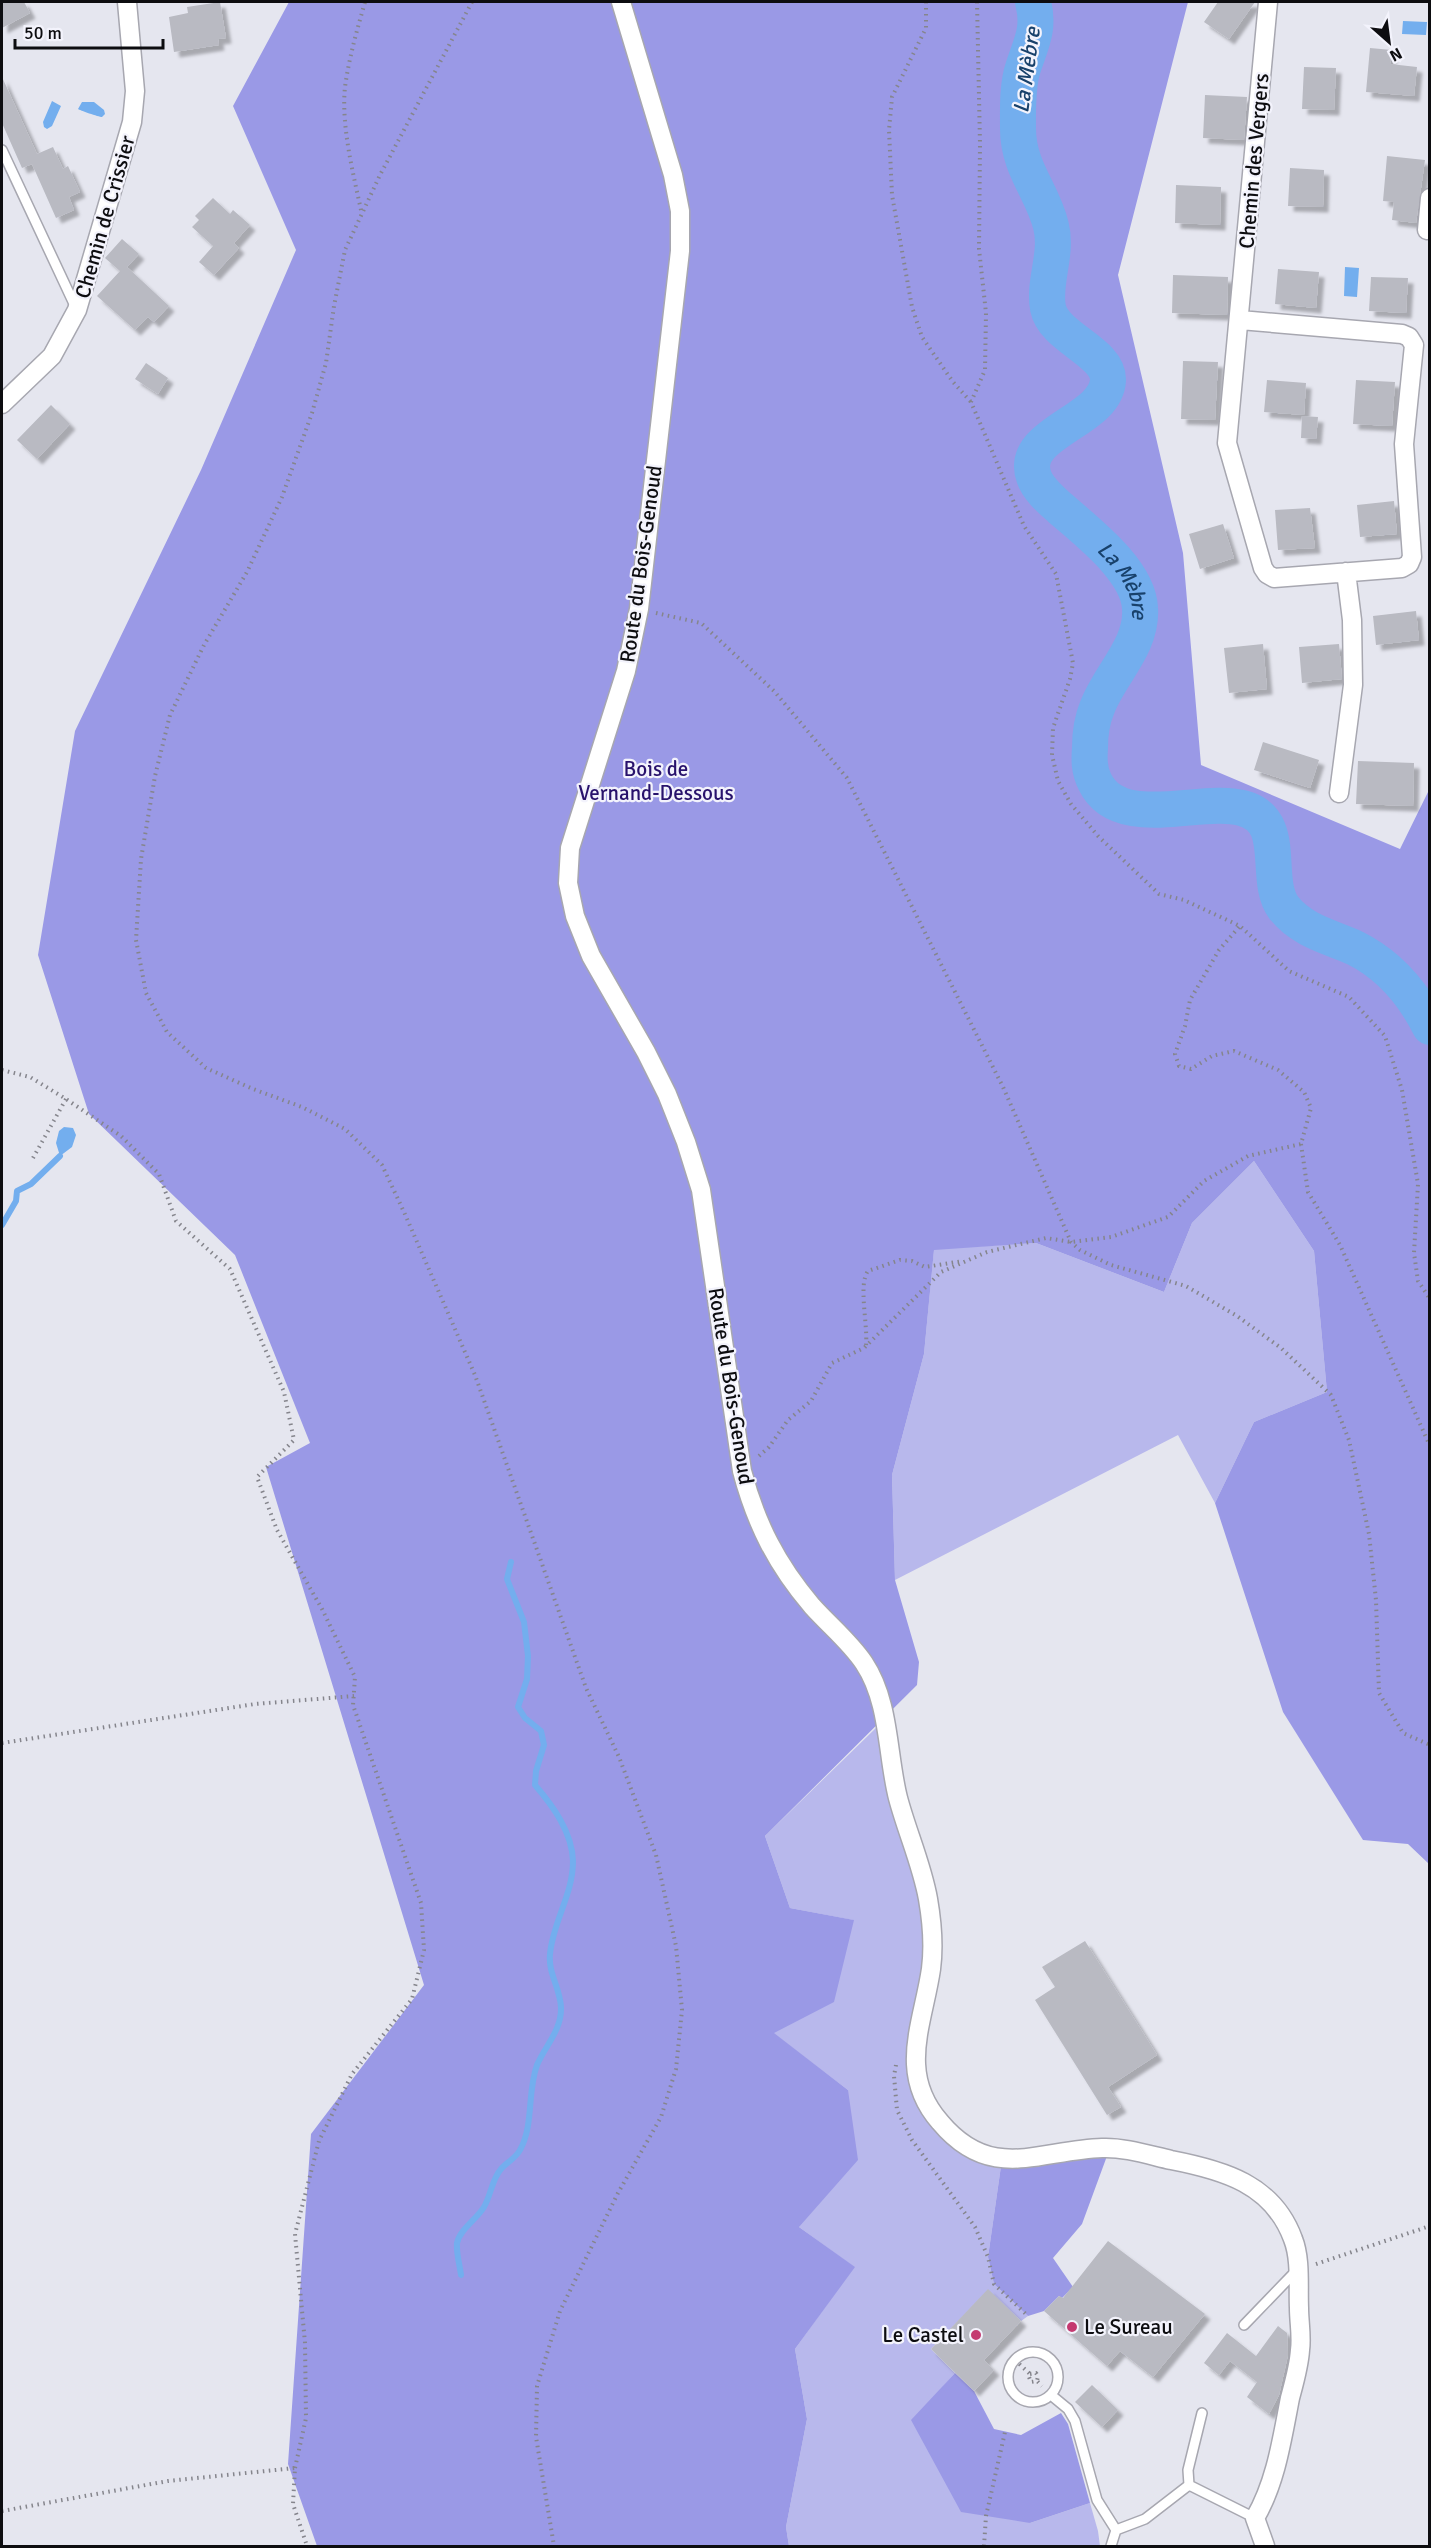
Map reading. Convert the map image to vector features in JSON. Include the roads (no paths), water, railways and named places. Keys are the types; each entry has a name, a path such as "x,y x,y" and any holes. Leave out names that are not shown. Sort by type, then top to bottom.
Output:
{"street":[{"name":"Chemin de Crissier","path":"2,404 52,356 77,310 132,122 135,91 127,2"},
{"name":"Route du Bois-Genoud","path":"621,2 673,175 680,212 680,251 639,609 626,671 570,848 568,883 575,916 591,956 646,1052 667,1094 686,1142 701,1190 742,1471 752,1509 769,1544 805,1597 865,1664 876,1689 885,1722 897,1794 928,1896 933,1937 931,1969 918,2028 915,2054 919,2091 940,2122 967,2146 1002,2160 1036,2158 1075,2149 1108,2147 1190,2163 1233,2175 1259,2190 1281,2215 1294,2241 1301,2349 1275,2467 1266,2498 1255,2518"},
{"name":"Chemin des Vergers","path":"1240,320 1402,334 1409,337 1414,345 1404,444 1412,557 1409,564 1402,568 1274,578 1267,574 1263,568 1227,443 1268,2"},
{"path":"1427,230 1430,198"},
{"path":"1339,793 1353,685 1352,620 1346,572"},
{"path":"1255,2518 1264,2547"}],"lane":[{"path":"2,150 77,310"},
{"path":"1244,2325 1297,2270"},
{"path":"1028,2352 1042,2352 1055,2363 1059,2380 1051,2395 1037,2402 1022,2400 1009,2383 1009,2373 1015,2360 1028,2352"},
{"path":"1051,2395 1068,2409 1075,2421 1097,2500 1116,2530 1111,2547"},
{"path":"1189,2485 1188,2470 1202,2413"},
{"path":"1189,2485 1255,2518"},
{"path":"1116,2530 1145,2519 1189,2485"}],"waterway":[{"name":"La Mèbre","path":"1033,2 1036,20 1032,43 1020,82 1018,129 1022,156 1047,214 1053,236 1047,288 1048,308 1052,319 1060,328 1100,361 1106,370 1108,380 1104,394 1093,407 1050,438 1039,449 1033,462 1034,477 1038,486 1049,498 1097,540 1121,566 1137,594 1140,608 1140,622 1131,648 1102,696 1094,717 1090,757 1093,778 1107,797 1122,806 1162,810 1225,806 1242,808 1257,815 1266,825 1271,837 1275,882 1284,908 1308,928 1355,948 1379,963 1408,992 1430,1027"},
{"path":"2,1225 16,1201 17,1191 31,1184 60,1156"},
{"path":"461,2275 457,2243 465,2229 484,2207 498,2173 520,2150 527,2130 537,2065 559,2023 561,2007 551,1968 550,1954 555,1930 570,1885 573,1861 565,1830 555,1811 535,1785 536,1771 544,1745 541,1731 525,1718 518,1707 527,1679 528,1656 524,1622 507,1579 511,1562"}],"place":[{"name":"Le Sureau","path":"1072,2327"},
{"name":"Le Castel","path":"976,2335"}],"park label":[{"name":"Bois de Vernand-Dessous","path":"656,781"}]}
